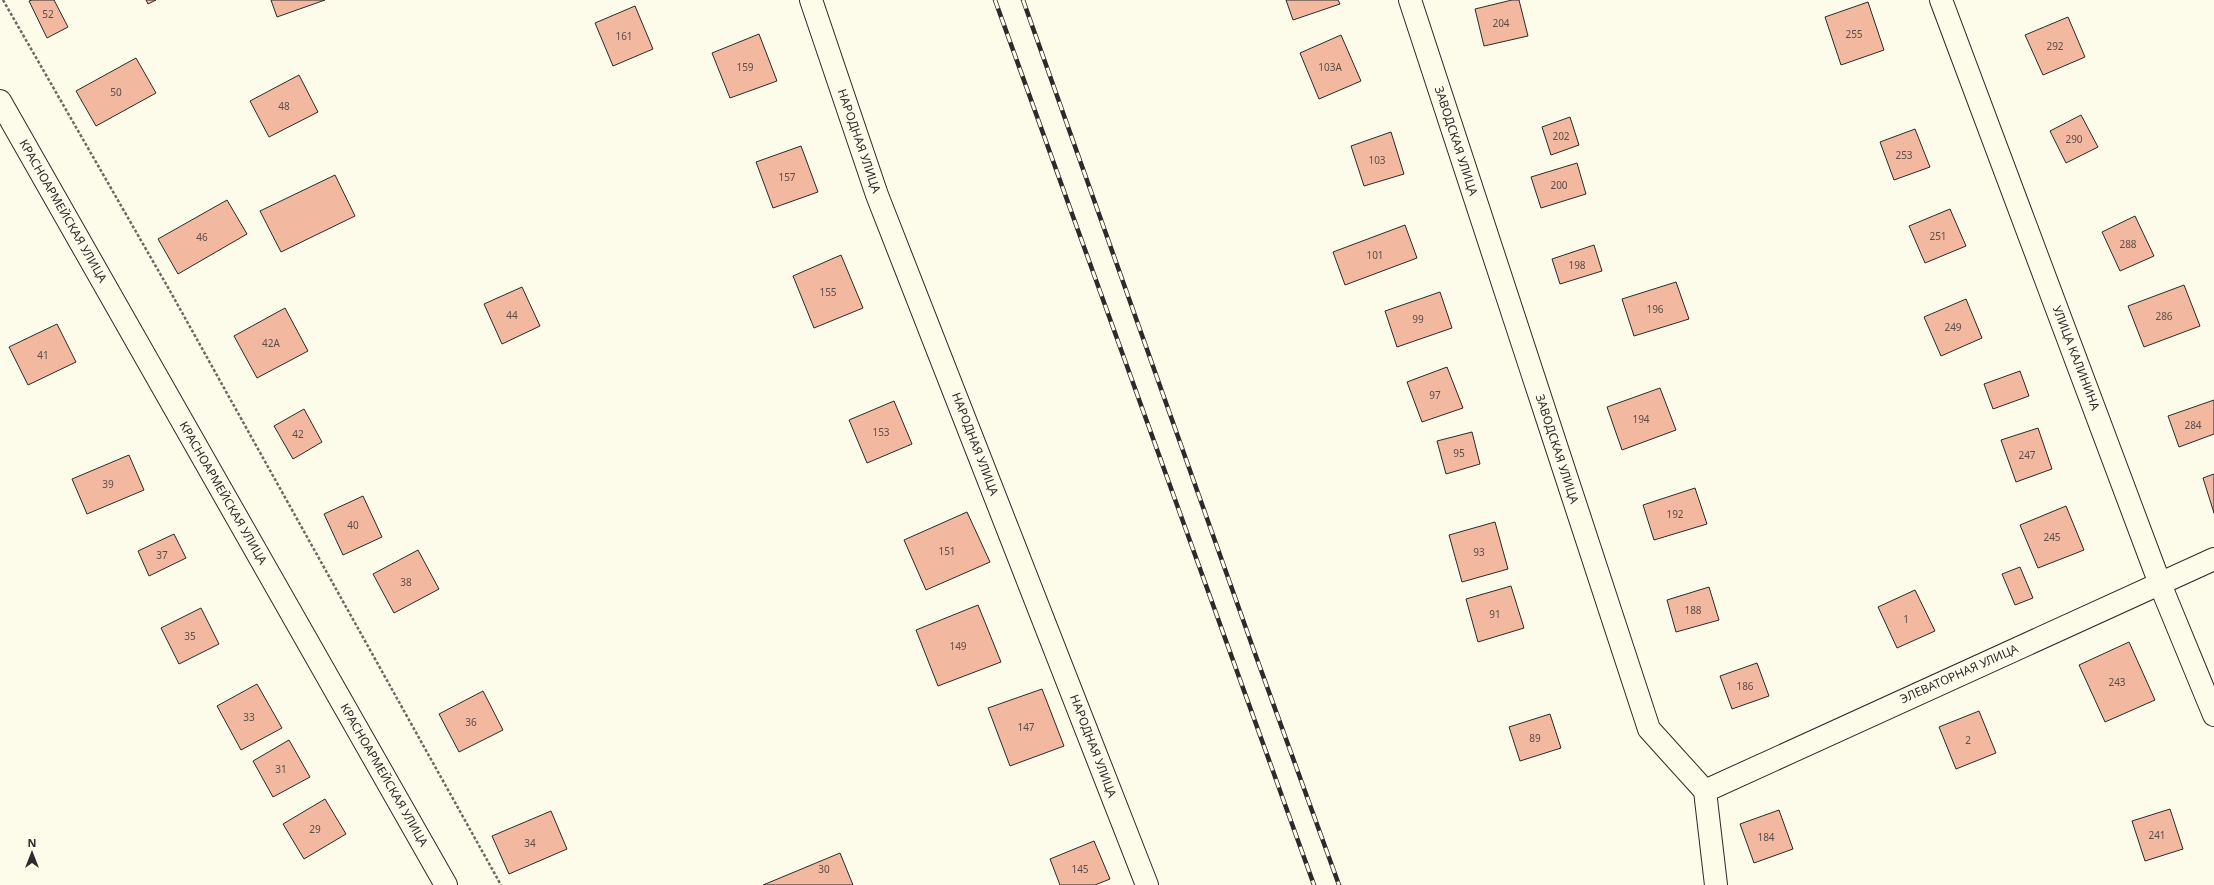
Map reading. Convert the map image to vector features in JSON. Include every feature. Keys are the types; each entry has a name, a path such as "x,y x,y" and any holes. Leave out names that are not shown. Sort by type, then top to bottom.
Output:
{"street":[{"name":"НАРОДНАЯ УЛИЦА","path":"811,0 877,195 1146,885"},
{"name":"ЗАВОДСКАЯ УЛИЦА","path":"1410,0 1649,729 1705,790"},
{"name":"УЛИЦА КАЛИНИНА","path":"1941,0 2160,584 2214,715"},
{"name":"КРАСНОАРМЕЙСКАЯ УЛИЦА","path":"0,101 446,885"},
{"name":"ЭЛЕВАТОРНАЯ УЛИЦА","path":"1705,790 1867,715 2214,559"},
{"path":"1705,790 1716,885"}],"path":[{"path":"3,0 170,291 501,885"}],"building":[{"path":"54,0 68,27 47,38 29,1"},
{"path":"146,0 156,0 148,4"},
{"path":"271,0 325,0 277,17"},
{"path":"1286,0 1338,0 1340,4 1293,20"},
{"path":"1512,0 1519,0 1528,36 1484,46 1475,9"},
{"path":"1868,2 1884,50 1841,65 1825,17"},
{"path":"635,6 653,49 613,66 595,23"},
{"path":"2068,17 2085,57 2043,75 2025,35"},
{"path":"759,34 777,81 730,98 712,53"},
{"path":"1341,35 1361,81 1319,99 1300,53"},
{"path":"136,58 156,93 96,126 76,91"},
{"path":"299,75 318,112 269,137 250,101"},
{"path":"2081,115 2098,147 2066,163 2050,131"},
{"path":"1570,117 1579,145 1551,155 1542,127"},
{"path":"1915,129 1930,167 1894,180 1880,142"},
{"path":"1391,132 1404,174 1364,186 1351,146"},
{"path":"801,146 818,192 773,208 756,162"},
{"path":"1577,163 1586,194 1541,208 1531,177"},
{"path":"335,175 355,216 281,252 260,211"},
{"path":"227,200 247,234 178,274 158,239"},
{"path":"1950,209 1966,246 1925,263 1909,226"},
{"path":"2135,216 2154,256 2120,271 2102,232"},
{"path":"1405,225 1417,258 1345,285 1333,252"},
{"path":"1594,245 1602,271 1560,284 1552,259"},
{"path":"841,255 863,308 814,328 793,276"},
{"path":"1676,282 1689,319 1634,336 1622,299"},
{"path":"2184,285 2200,326 2144,347 2128,306"},
{"path":"522,287 540,326 502,344 484,304"},
{"path":"1440,292 1452,328 1397,347 1385,311"},
{"path":"1966,299 1982,338 1941,356 1924,317"},
{"path":"285,308 308,351 257,378 234,336"},
{"path":"57,324 76,362 28,385 9,347"},
{"path":"1447,367 1463,408 1422,422 1407,382"},
{"path":"2020,371 2029,396 1993,409 1984,384"},
{"path":"1660,388 1676,430 1622,450 1607,407"},
{"path":"2214,400 2214,434 2179,447 2168,416"},
{"path":"894,401 912,444 867,463 849,420"},
{"path":"304,409 322,442 293,459 274,426"},
{"path":"2038,428 2052,469 2016,482 2001,440"},
{"path":"1472,432 1480,464 1446,474 1437,441"},
{"path":"129,455 144,490 87,514 72,479"},
{"path":"2214,474 2214,513 2203,478"},
{"path":"1695,488 1707,524 1654,540 1643,505"},
{"path":"363,496 382,537 343,555 324,514"},
{"path":"2066,506 2084,550 2038,568 2020,525"},
{"path":"967,512 990,562 926,590 904,540"},
{"path":"1495,522 1508,569 1462,582 1449,535"},
{"path":"174,534 186,558 149,576 138,551"},
{"path":"418,550 439,589 394,613 373,574"},
{"path":"2020,567 2033,598 2015,605 2002,574"},
{"path":"1511,586 1524,628 1478,642 1466,599"},
{"path":"1709,587 1719,620 1676,632 1667,600"},
{"path":"1915,590 1935,631 1897,648 1878,607"},
{"path":"978,605 1001,662 938,686 916,630"},
{"path":"201,608 219,644 179,664 161,628"},
{"path":"2129,642 2155,700 2105,722 2079,665"},
{"path":"1757,663 1769,696 1732,709 1720,676"},
{"path":"257,684 282,728 241,750 217,706"},
{"path":"1042,689 1064,746 1010,766 988,708"},
{"path":"483,691 503,730 459,752 439,714"},
{"path":"1979,711 1996,753 1956,769 1939,727"},
{"path":"1550,714 1561,748 1520,761 1509,727"},
{"path":"289,740 310,777 273,797 253,761"},
{"path":"325,799 346,834 304,859 283,824"},
{"path":"2170,809 2183,849 2145,861 2132,821"},
{"path":"1779,810 1793,849 1754,863 1740,824"},
{"path":"551,811 567,849 509,874 492,836"},
{"path":"1094,841 1110,879 1095,885 1060,885 1050,859"},
{"path":"840,853 853,885 763,885"}],"railway":[{"path":"995,0 1314,885"},
{"path":"1023,0 1253,648 1339,885"}]}
